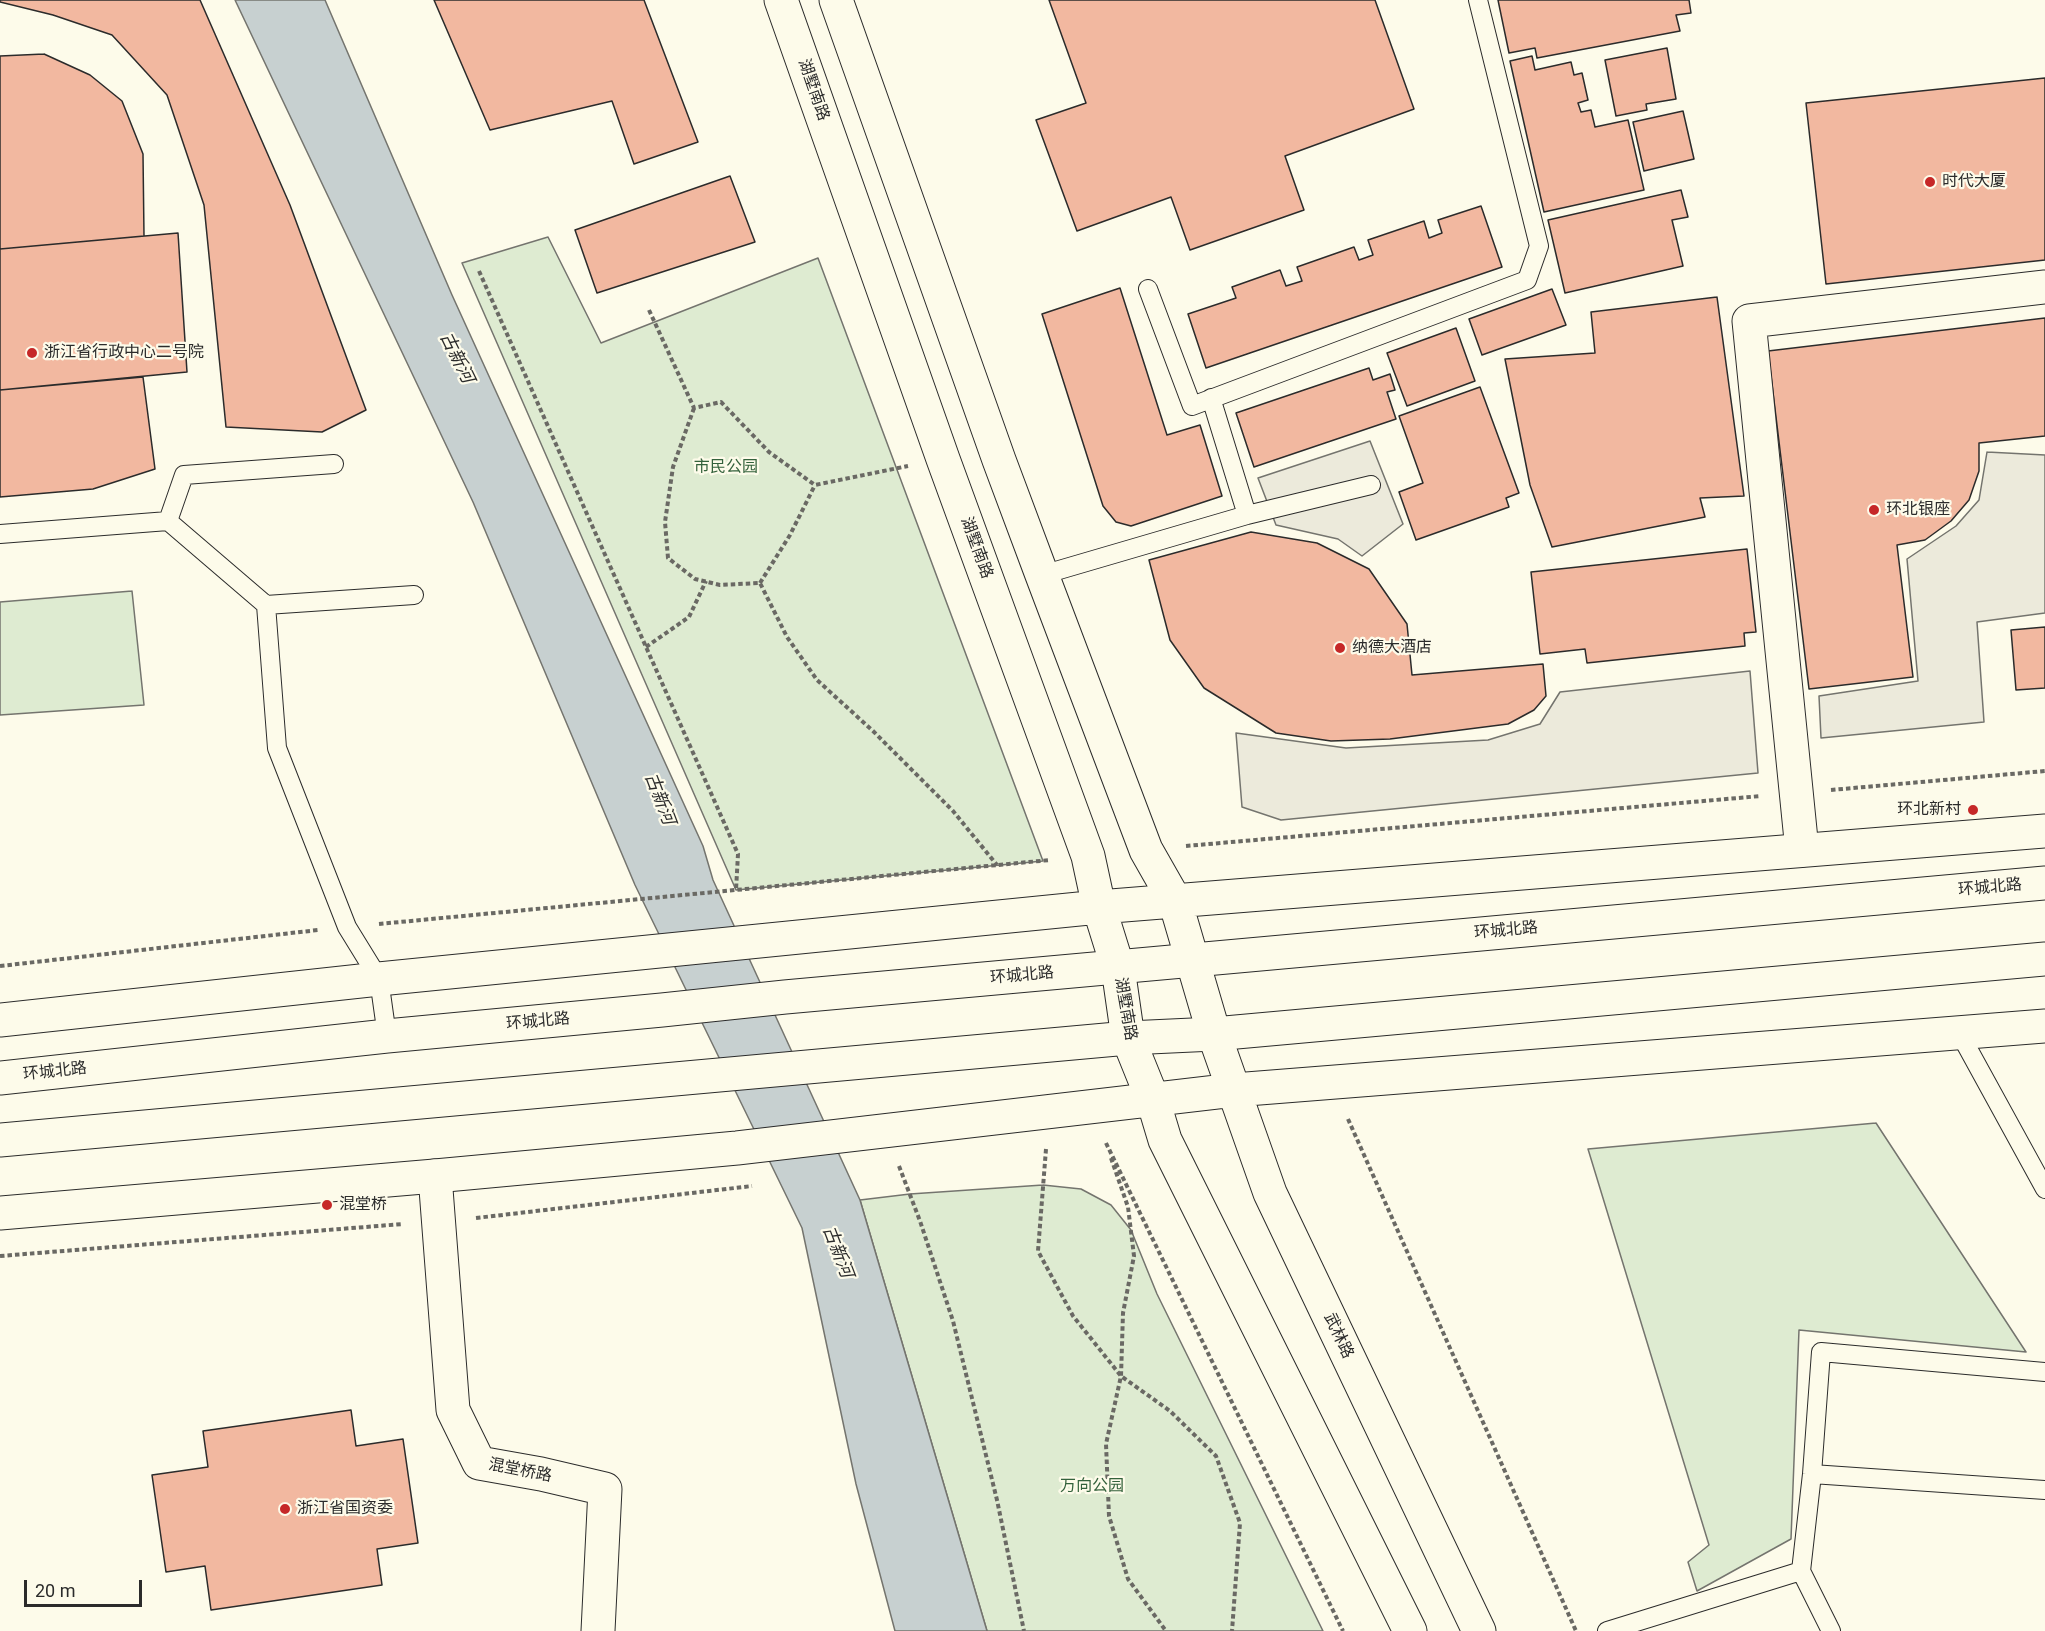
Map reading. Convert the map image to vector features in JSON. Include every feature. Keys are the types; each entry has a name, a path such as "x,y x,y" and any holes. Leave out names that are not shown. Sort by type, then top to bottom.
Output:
{"main road":[{"name":"湖墅南路","path":"781,0 943,459 1088,856 1099,907 1118,968 1128,1038 1153,1100"},
{"path":"836,0 1042,575 1146,850 1175,901 1214,1034"},
{"path":"1802,850 1749,321 2045,287"},
{"path":"0,1020 379,979 1099,907 2045,831"},
{"name":"环城北路","path":"0,1078 387,1036 785,997 2045,883"},
{"path":"0,1140 809,1066 1128,1038 1214,1034 2045,959"},
{"path":"0,1213 737,1148 1234,1090 2045,1026"},
{"name":"武林路","path":"1214,1034 1270,1193 1479,1631"},
{"path":"1153,1100 1165,1140 1410,1631"},
{"name":"混堂桥路","path":"435,1176 453,1410 479,1463 541,1474 605,1490 598,1631"}],"lane":[{"path":"1148,289 1192,406 1527,280 1539,246 1478,0"},
{"path":"1211,398 1247,515"},
{"path":"168,520 184,476 334,464"},
{"path":"1042,575 1247,515 1371,485"},
{"path":"0,534 168,520 266,605 277,748 347,927 379,979 387,1036"},
{"path":"266,605 414,595"},
{"path":"1960,1034 2043,1183"},
{"path":"1831,1631 1801,1571 1812,1474 1821,1352 2045,1372"},
{"path":"1812,1474 2045,1490"},
{"path":"1607,1631 1801,1571"}],"path":[{"path":"479,271 738,854 736,890"},
{"path":"649,310 694,408 673,467 665,522 668,558 695,579 720,585 760,583"},
{"path":"694,408 721,402 769,452 815,485 943,459"},
{"path":"760,583 790,535 815,485"},
{"path":"646,647 689,616 705,581"},
{"path":"760,583 787,637 817,680 873,731 953,811 997,865"},
{"path":"1146,850 2045,771"},
{"path":"0,966 347,927 1088,856"},
{"path":"1348,1119 1575,1631"},
{"path":"1166,1631 1128,1579 1109,1516 1106,1444 1121,1376 1123,1313 1134,1256 1128,1208 1106,1143 1342,1631"},
{"path":"1046,1149 1038,1251 1073,1316 1121,1376 1170,1411 1216,1456 1240,1523 1232,1631"},
{"path":"899,1164 953,1321 997,1500 1024,1631"},
{"path":"0,1256 437,1222 743,1188"}],"green space":[{"name":"市民公园","path":"548,237 601,343 818,258 1043,861 736,890 462,263"},
{"path":"132,591 144,705 0,715 0,602"},
{"path":"1876,1123 2026,1352 1799,1330 1791,1539 1697,1591 1688,1562 1709,1545 1588,1149"},
{"name":"万向公园","path":"1043,1185 1081,1189 1111,1205 1131,1230 1157,1294 1323,1631 987,1631 860,1200 910,1194"}],"shaded area":[{"path":"1370,441 1403,524 1362,556 1338,539 1276,525 1258,478"},
{"path":"1987,452 2045,455 2045,613 1977,622 1984,722 1821,738 1819,696 1918,681 1907,559 1956,526 1979,500"},
{"path":"1750,671 1758,773 1281,820 1242,807 1236,733 1346,748 1488,740 1540,724 1560,692"}],"water":[{"name":"古新河","path":"235,0 325,0 452,295 703,846 713,880 860,1200 987,1631 895,1631 856,1484 802,1228 635,885 473,502"}],"building":[{"path":"0,0 200,0 290,205 366,410 322,432 226,427 204,205 167,95 112,35 53,15 0,2"},
{"path":"434,0 644,0 698,142 634,164 612,101 490,130"},
{"path":"1049,0 1375,0 1414,109 1285,156 1304,210 1190,250 1171,197 1077,231 1036,120 1086,103"},
{"path":"1498,0 1689,0 1691,13 1676,15 1680,31 1537,58 1535,48 1509,53"},
{"path":"1667,48 1676,99 1646,104 1647,110 1616,116 1605,60"},
{"path":"44,54 90,75 122,101 143,154 144,236 0,249 0,56"},
{"path":"1532,56 1535,70 1571,62 1574,75 1582,73 1588,100 1578,103 1581,112 1591,110 1595,127 1628,120 1644,190 1544,212 1510,61"},
{"name":"时代大厦","path":"2045,78 2045,260 1826,284 1806,103"},
{"path":"1683,111 1694,159 1644,171 1633,122"},
{"path":"730,176 755,242 597,293 575,230"},
{"path":"1681,190 1688,217 1672,220 1683,266 1565,293 1548,220"},
{"path":"1481,206 1502,267 1206,368 1188,314 1236,298 1232,287 1280,270 1286,286 1302,281 1297,267 1354,247 1359,260 1373,255 1368,240 1424,221 1429,238 1442,233 1438,220"},
{"path":"178,233 187,372 0,390 0,249"},
{"path":"1120,288 1167,435 1200,425 1222,496 1131,526 1116,522 1103,506 1042,314"},
{"path":"1552,289 1566,325 1482,355 1469,319"},
{"path":"1717,297 1744,496 1700,498 1705,517 1552,547 1530,485 1505,359 1595,353 1591,312"},
{"name":"环北银座","path":"2045,318 2045,436 1979,443 1979,471 1969,500 1951,521 1925,540 1897,545 1913,677 1809,689 1768,351"},
{"path":"1456,328 1475,381 1407,406 1387,353"},
{"path":"1369,368 1373,380 1390,374 1395,390 1387,392 1396,419 1254,467 1236,413"},
{"path":"143,377 155,469 93,489 0,497 0,390"},
{"path":"1480,387 1519,493 1506,498 1509,507 1416,540 1399,492 1423,483 1399,416"},
{"path":"1251,532 1317,543 1369,569 1407,624 1412,675 1543,664 1546,696 1534,710 1508,724 1390,739 1331,741 1276,733 1204,688 1170,640 1149,560"},
{"path":"1747,549 1756,632 1744,633 1745,646 1587,663 1585,649 1540,654 1531,572"},
{"path":"2045,627 2045,688 2016,690 2011,630"},
{"name":"浙江省国资委","path":"351,1410 356,1446 403,1439 418,1543 377,1549 382,1585 211,1610 205,1566 166,1572 152,1475 208,1467 203,1431"}],"place":[{"name":"时代大厦","path":"1930,182"},
{"name":"浙江省行政中心二号院","path":"32,353"},
{"name":"环北银座","path":"1874,510"},
{"name":"纳德大酒店","path":"1340,648"},
{"name":"环北新村","path":"1973,810"},
{"name":"混堂桥","path":"327,1205"},
{"name":"浙江省国资委","path":"285,1509"}]}
